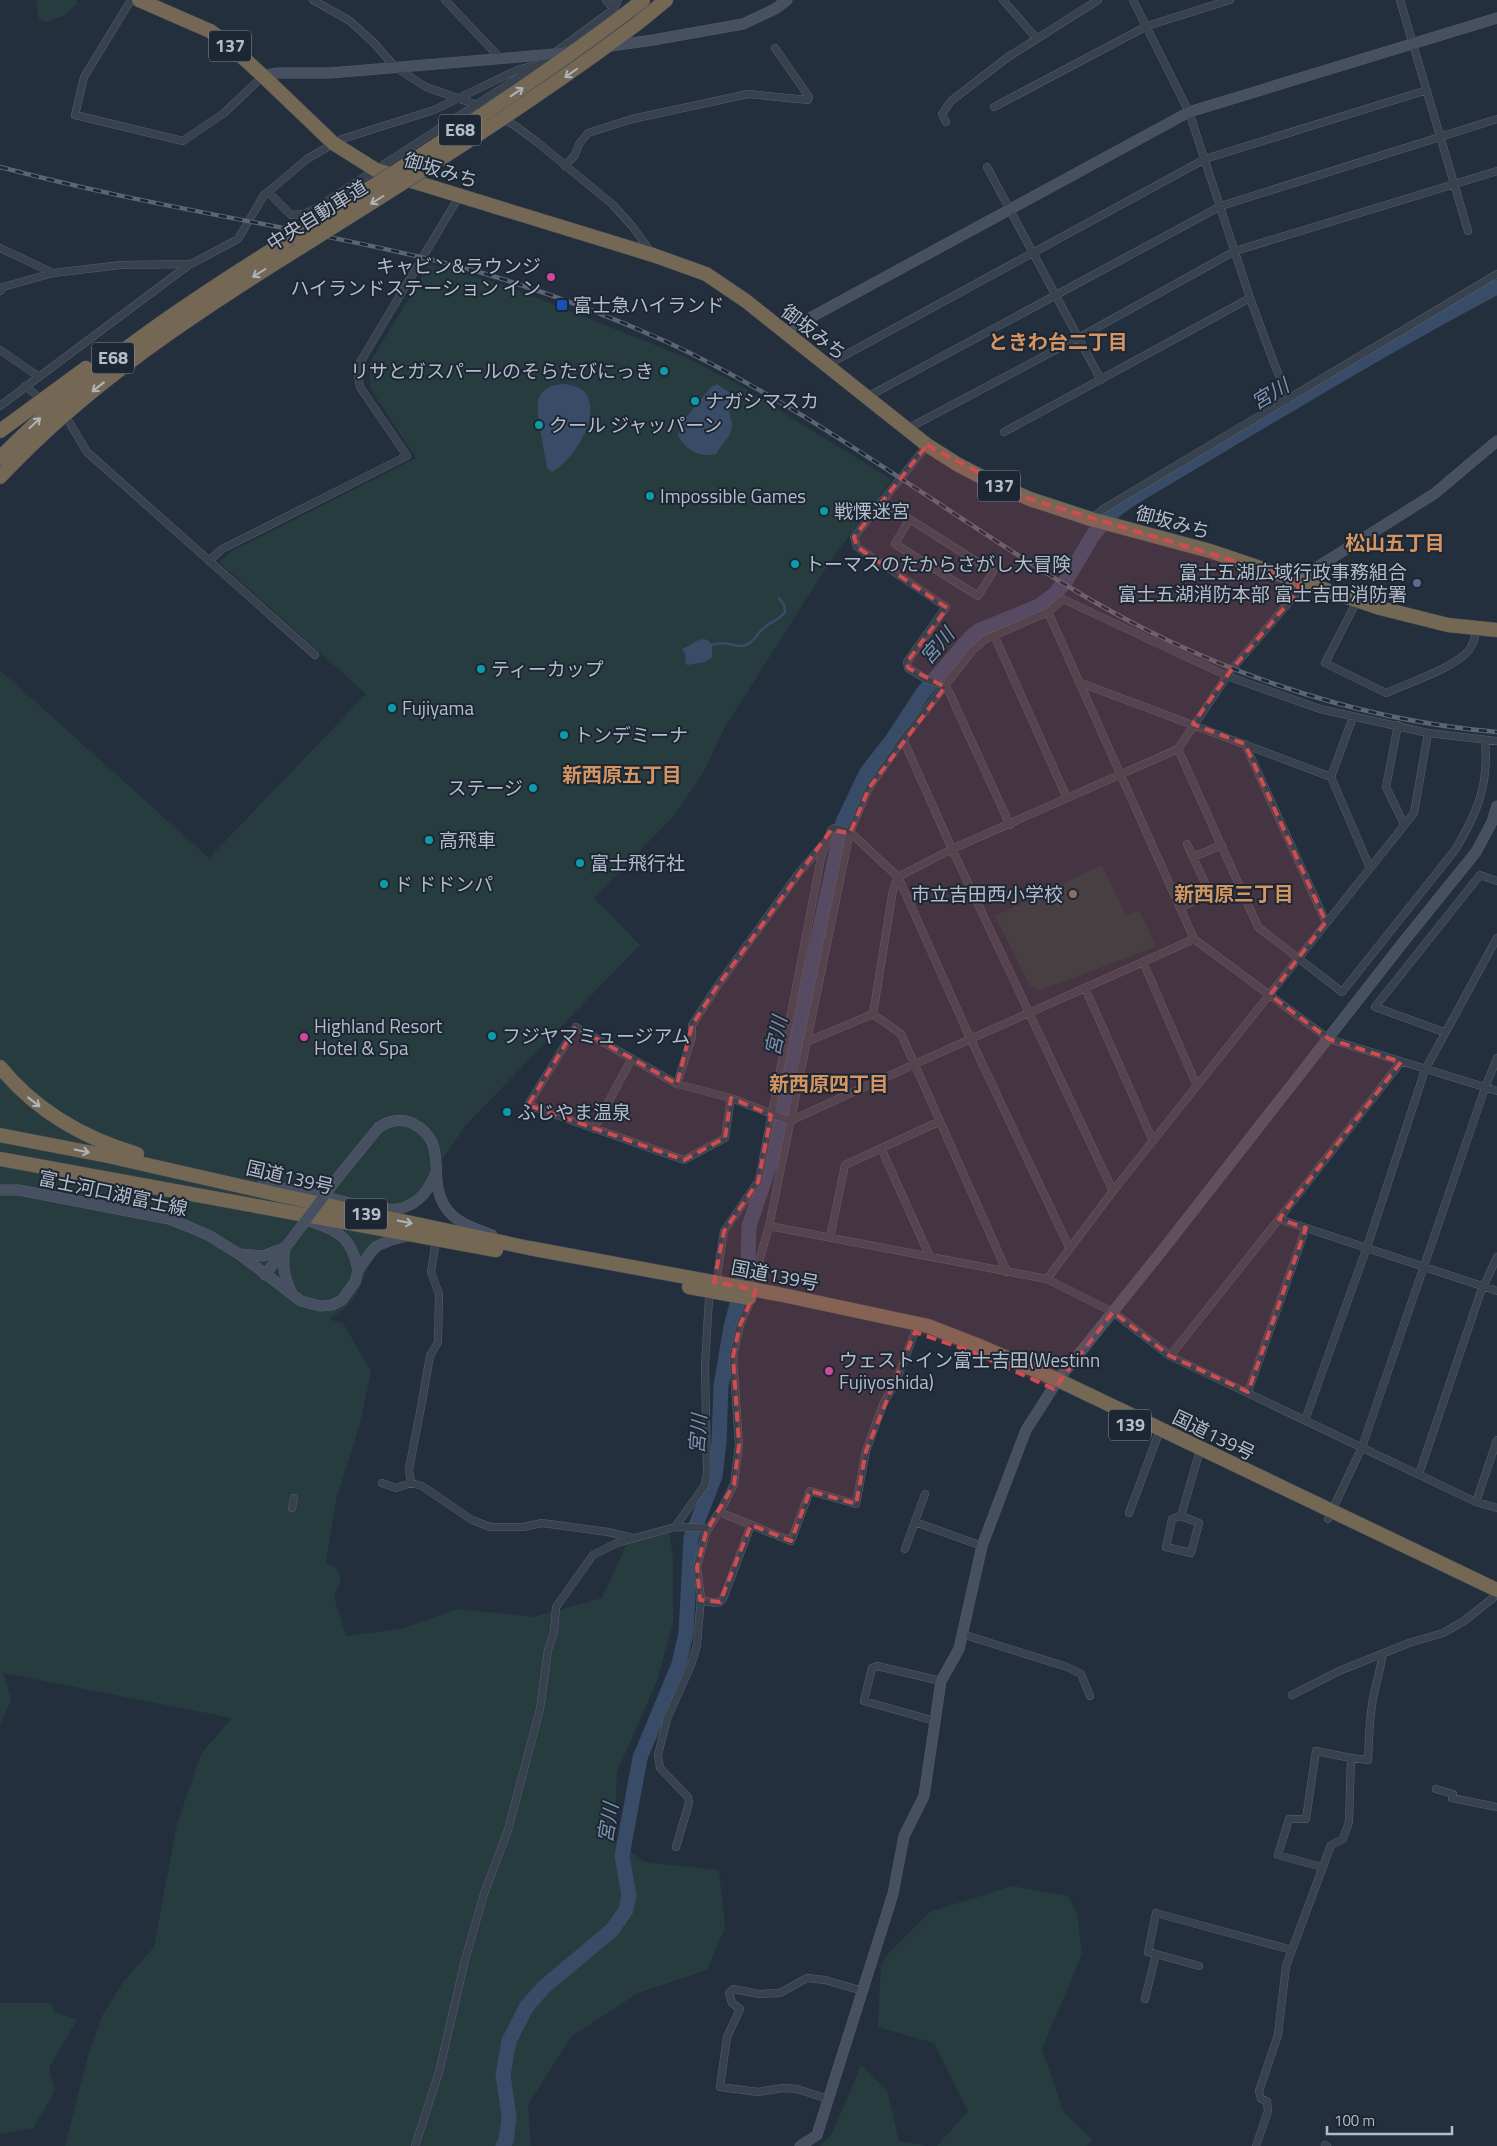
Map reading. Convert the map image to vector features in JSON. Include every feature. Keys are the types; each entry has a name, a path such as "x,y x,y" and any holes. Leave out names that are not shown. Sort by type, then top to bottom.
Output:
{"highway":[{"name":"御坂みち","path":"139,0 210,31 227,43 333,143 376,170 653,254 706,274 746,301 927,445 993,483 1030,499 1113,526 1210,551 1357,601 1429,621 1497,630"},
{"name":"中央自動車道","path":"0,458 67,394 108,361 186,305 236,271 494,108 565,59 643,0"},
{"name":"中央自動車道","path":"0,477 75,405 154,343 200,311 508,116 574,71 666,0"},
{"path":"0,431 165,312 236,271"},
{"path":"0,487 75,405"},
{"path":"0,1067 32,1101 70,1126 93,1138 204,1177"},
{"name":"国道139号","path":"0,1135 715,1287"},
{"path":"0,1151 80,1174"},
{"name":"国道139号","path":"0,1159 432,1239 750,1293 928,1326 977,1344 1198,1458 1330,1515"},
{"name":"国道139号","path":"750,1293 945,1340 1056,1384 1496,1596"}],"street":[{"path":"131,0 84,77 75,115 183,141 224,113 263,76 277,73 330,73 554,54 730,28 756,19 787,0"},
{"path":"313,0 350,21 374,43 395,67 426,88 477,105 514,125 612,204 632,226 653,254"},
{"path":"445,0 501,58"},
{"path":"606,0 614,9"},
{"path":"268,192 291,215 304,214 376,170 538,65 614,9 618,0"},
{"path":"1003,0 1036,38"},
{"path":"946,122 942,114 951,102 1036,38 1098,0"},
{"path":"1134,0 1189,112 1250,298 1275,366 1289,397"},
{"path":"994,107 1147,26 1230,0"},
{"path":"1400,0 1468,230"},
{"path":"784,332 1189,112 1497,18"},
{"path":"565,166 575,155 579,144 588,133 632,119 748,94 808,100 809,97 774,48"},
{"path":"342,139 434,110 517,70 538,65"},
{"path":"826,365 1205,159 1427,90"},
{"path":"867,397 1056,293 1221,206 1497,119"},
{"path":"0,406 191,264 238,238 264,195 307,159 326,148"},
{"path":"986,167 1080,337 1101,380"},
{"path":"907,429 1080,337 1235,251 1497,171"},
{"path":"209,561 222,549 407,456 360,386 358,376 359,364 461,195"},
{"path":"0,248 53,273"},
{"path":"0,291 3,287 53,273 121,265 191,264"},
{"path":"1095,520 1102,510 1497,274"},
{"path":"1004,432 1250,298"},
{"path":"0,350 38,376"},
{"path":"25,386 34,394"},
{"path":"69,422 87,452 315,655"},
{"path":"873,1014 893,890 898,877 952,850 1178,749 1193,724 1228,676 1296,594 1301,581 1311,572 1434,494 1497,441"},
{"path":"927,445 854,537 857,547 946,607 907,662 908,668 926,679 943,686 1010,825"},
{"path":"881,501 993,572 978,596 895,544 909,520"},
{"path":"676,1847 689,1803 688,1797 660,1768 658,1755 667,1720 691,1665 697,1645 700,1600 697,1567 706,1528 719,1512 734,1484 738,1445 734,1356 740,1325 769,1226 788,1121 849,832 869,788 903,740 943,686 973,650 984,640 1048,612 1063,599 1228,676 1320,709 1428,733 1491,741 1486,758 1481,799 1469,827 1455,850 1342,992 1258,927 1178,749"},
{"path":"1357,601 1326,663 1386,693 1455,662 1470,649 1476,637 1476,628"},
{"path":"1048,612 1194,939 1329,1039 1497,1092"},
{"path":"994,635 1067,798"},
{"path":"1081,683 1331,777"},
{"path":"1353,717 1331,777 1370,868"},
{"path":"1398,725 1386,787 1404,824"},
{"path":"1047,1279 1113,1191 1414,813 1428,733"},
{"path":"903,740 952,850 1113,1191"},
{"path":"1245,744 1326,922"},
{"path":"800,2146 817,2135 863,1991 893,1894 904,1836 924,1796 941,1681 958,1649 982,1546 1026,1430 1056,1384 1476,852 1492,822 1497,806"},
{"path":"678,1527 705,1484 707,1472 704,1365 706,1324 715,1287 724,1231 758,1182 760,1175 773,1116 821,858 830,830 834,828 849,832 898,877 971,1040 1069,1248"},
{"path":"677,1084 692,1038 692,1026 716,988 798,874 827,840"},
{"path":"1180,908 1210,894 1187,844"},
{"path":"1193,857 1222,844"},
{"path":"1444,1032 1375,1008 1480,875 1497,881"},
{"path":"1305,1420 1367,1247 1425,1070 1444,1032 1497,938"},
{"path":"731,1098 724,1138 684,1160 528,1105 576,1027 677,1084 731,1098 788,1121 1194,939"},
{"path":"1143,962 1197,1086"},
{"path":"1086,988 1154,1141"},
{"path":"806,1042 873,1014"},
{"path":"873,1014 901,1034 938,1122 1007,1272"},
{"path":"594,1129 632,1058"},
{"path":"1330,1515 1362,1447 1485,1088 1497,1058"},
{"path":"1170,1356 1401,1062"},
{"path":"265,1274 339,1176 379,1128 387,1122 399,1120 412,1123 430,1138 436,1150 438,1187 444,1204 451,1214 460,1222 528,1248"},
{"path":"830,1238 845,1165 938,1122"},
{"path":"881,1148 930,1257"},
{"path":"204,1177 286,1188 366,1206 389,1209 402,1208 414,1203 424,1195 436,1173"},
{"name":"富士河口湖富士線","path":"0,1190 19,1190 169,1219 208,1235 239,1254 308,1305 332,1305 342,1300 350,1291 358,1270 371,1252 383,1243 406,1236 432,1239"},
{"path":"255,1206 312,1221 336,1232 351,1246 358,1270"},
{"path":"1279,1219 1497,1291"},
{"path":"769,1226 1047,1279 1113,1312 1170,1356 1476,1502 1497,1508"},
{"path":"1248,1392 1306,1228"},
{"path":"411,1483 409,1469 430,1356 438,1342 439,1294 431,1272 432,1239"},
{"path":"239,1254 263,1256 285,1248"},
{"path":"285,1248 284,1274 288,1286 295,1297"},
{"path":"1418,1474 1480,1294 1497,1257"},
{"path":"719,1512 791,1541 810,1492 856,1504 866,1451 884,1402 895,1384 915,1332"},
{"path":"1129,1513 1157,1438"},
{"path":"1476,1502 1497,1440"},
{"path":"1181,1516 1198,1458"},
{"path":"382,1483 396,1488 411,1483 422,1486 472,1520 490,1527 523,1527 542,1523 608,1532 634,1539"},
{"path":"905,1549 926,1494"},
{"path":"292,1508 294,1498"},
{"path":"1181,1516 1199,1523 1191,1553 1166,1547 1172,1519 1181,1516"},
{"path":"915,1522 982,1546"},
{"path":"700,1600 716,1603 723,1599 751,1525"},
{"path":"415,2146 439,2072 484,1894 508,1830 540,1709 548,1650 554,1632 556,1606 593,1555 617,1543 678,1527 706,1528"},
{"path":"1292,1695 1339,1671 1409,1643 1442,1633 1464,1621 1496,1596"},
{"path":"962,1634 1067,1667 1081,1674 1090,1696"},
{"path":"1322,1867 1278,1855 1289,1819 1306,1819 1316,1752 1368,1760 1370,1714 1376,1684 1381,1672 1382,1655"},
{"path":"936,1721 864,1701 872,1668 876,1666 941,1681"},
{"path":"1256,2146 1268,2106 1267,2101 1260,2096 1259,2091 1278,2035 1286,1966 1331,1845 1343,1839 1349,1822 1351,1758"},
{"path":"1436,1789 1450,1792 1453,1794 1452,1798 1497,1807"},
{"path":"1199,1966 1148,1952 1156,1913 1292,1950"},
{"path":"1145,1999 1156,1954"},
{"path":"828,2099 797,2089 783,2088 758,2092 720,2087 727,2037 740,2009 732,2003 729,1993 733,1989 759,1994 780,1993 807,1978 863,1991"}],"highlighted area":[{"path":"927,445 1030,499 1301,581 1296,594 1232,669 1193,724 1245,744 1326,922 1270,995 1329,1039 1401,1062 1279,1219 1306,1228 1248,1392 1170,1356 1113,1312 1054,1389 975,1353 915,1332 866,1451 856,1504 810,1491 791,1541 751,1525 720,1602 700,1600 697,1567 706,1532 734,1484 739,1445 733,1356 740,1325 756,1290 714,1282 724,1231 758,1182 771,1115 731,1098 725,1138 684,1160 528,1105 576,1027 677,1084 692,1025 716,988 831,830 850,833 869,788 945,687 908,668 907,662 947,608 857,547 854,537"}],"green space":[{"path":"36,0 76,0 77,4 63,16 46,22 39,19"},
{"name":"富士急ハイランド","path":"430,264 504,285 680,355 736,383 892,480 835,554 725,727 702,775 671,819 594,898 640,945 466,1125 368,1267 362,1283 351,1302 346,1308 331,1317 331,1320 343,1323 371,1372 360,1424 336,1500 326,1562 337,1570 341,1579 334,1597 346,1636 401,1629 458,1609 533,1617 602,1598 630,1537 668,1525 673,1558 673,1623 657,1681 617,1772 614,1839 645,1862 719,1870 725,1928 707,1970 638,1993 571,2037 528,2105 531,2146 65,2146 89,2052 103,2014 124,1981 154,1947 177,1824 201,1754 232,1718 3,1673 11,1699 0,1727 0,1164 3,1164 0,1148 0,670 209,858 366,694 219,562 232,551 416,458 370,388 370,362"},
{"path":"1102,865 1126,915 1140,911 1156,947 1041,990 1030,986 995,916"},
{"path":"1012,1886 1068,1896 1077,1913 1082,1954 1042,2049 1064,2113 1093,2140 1087,2146 937,2146 968,2111 934,2043 878,2027 881,1965 887,1955 930,1912"},
{"path":"0,2003 52,2003 53,2011 77,2020 49,2068 55,2091 33,2128 0,2134"},
{"path":"861,2065 887,2090 899,2141 928,2146 820,2146 833,2132"}],"water":[{"path":"566,384 578,388 587,395 590,405 590,416 587,427 576,449 552,472 547,468 538,403 543,392 548,388"},
{"path":"717,384 742,401 730,405 732,429 716,454 698,454 684,445 678,435 682,422 711,387"},
{"path":"704,639 712,645 712,657 705,662 687,665 685,662 686,655 682,649"}],"waterway":[{"name":"宮川","path":"503,2146 506,2141 509,2117 503,2075 509,2041 527,2006 544,1987 612,1930 626,1910 629,1895 622,1856 640,1758 679,1664 686,1633 691,1538 715,1476 719,1442 721,1386 731,1327 748,1263 749,1226 778,1141 785,1090 843,822 867,772 892,740 922,694 970,638 978,631 1039,606 1055,594 1067,579 1093,535 1113,512 1129,500 1312,391 1497,287"},
{"path":"712,645 725,643 743,646 750,643 763,628 778,619 785,612 784,605 779,598"}],"railway":[{"path":"0,167 115,194 404,253 461,267 540,291 591,310 667,342 720,368 771,397 821,427 1069,587 1169,641 1275,684 1329,701 1385,715 1497,732"}],"place":[{"name":"キャビン&ラウンジ ハイランドステーション イン","path":"551,277"},
{"name":"富士急ハイランド","path":"562,305"},
{"name":"リサとガスパールのそらたびにっき","path":"664,371"},
{"name":"ナガシマスカ","path":"695,401"},
{"name":"クール ジャッパーン","path":"539,425"},
{"name":"Impossible Games","path":"650,496"},
{"name":"戦慄迷宮","path":"824,511"},
{"name":"トーマスのたからさがし大冒険","path":"795,564"},
{"name":"富士五湖広域行政事務組合 富士五湖消防本部 富士吉田消防署","path":"1417,583"},
{"name":"ティーカップ","path":"481,669"},
{"name":"Fujiyama","path":"392,708"},
{"name":"トンデミーナ","path":"564,735"},
{"name":"ステージ","path":"533,788"},
{"name":"高飛車","path":"429,840"},
{"name":"富士飛行社","path":"580,863"},
{"name":"ド ドドンパ","path":"384,884"},
{"name":"市立吉田西小学校","path":"1073,894"},
{"name":"フジヤマミュージアム","path":"492,1036"},
{"name":"Highland Resort Hotel & Spa","path":"304,1037"},
{"name":"ふじやま温泉","path":"507,1112"},
{"name":"ウェストイン富士吉田(Westinn Fujiyoshida)","path":"829,1371"}],"district":[{"name":"ときわ台二丁目","path":"1058,342"},
{"name":"松山五丁目","path":"1395,543"},
{"name":"新西原五丁目","path":"622,775"},
{"name":"新西原三丁目","path":"1234,894"},
{"name":"新西原四丁目","path":"829,1084"}]}
